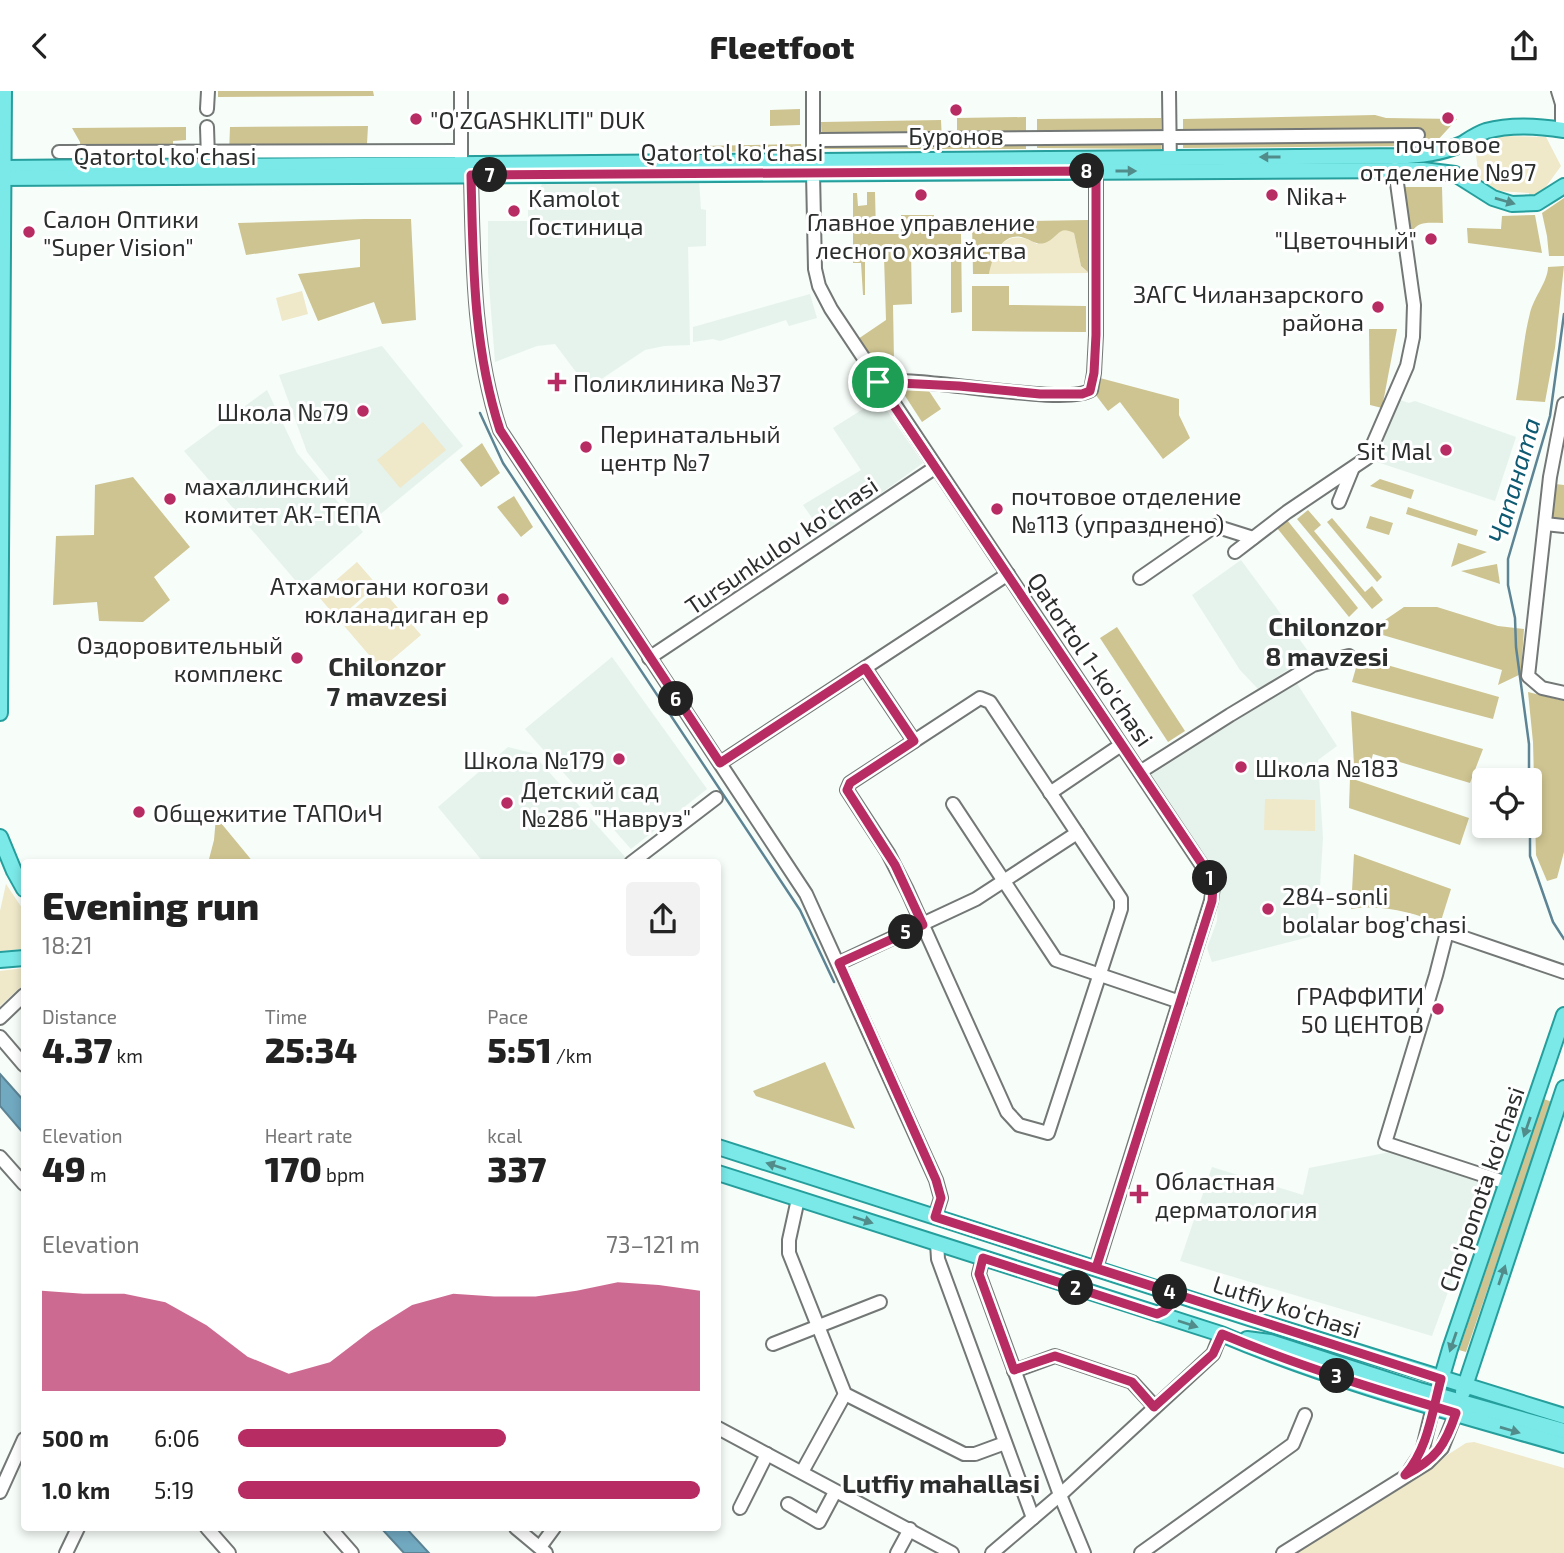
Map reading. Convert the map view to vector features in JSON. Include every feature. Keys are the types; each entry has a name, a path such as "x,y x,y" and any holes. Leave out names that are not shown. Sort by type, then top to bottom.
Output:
{"main road":[{"path":"0,713 4,91"},
{"name":"Qatortol ko'chasi","path":"2,173 208,172 465,166 694,168 1170,164 1407,156 1436,152 1498,128 1563,130"},
{"path":"1461,144 1455,159 1463,178"},
{"name":"Qatortol ko'chasi","path":"1170,164 1442,171 1463,178 1495,199 1518,205 1537,202 1564,186"},
{"path":"0,837 21,884"},
{"path":"0,960 21,958"},
{"name":"Cho'ponota ko'chasi","path":"1435,1401 1564,1015"},
{"path":"1539,1090 1563,1092"},
{"name":"Cho'ponota ko'chasi","path":"1458,1407 1563,1092"},
{"name":"Lutfiy ko'chasi","path":"721,1148 1564,1416"},
{"name":"Lutfiy ko'chasi","path":"721,1174 1222,1334 1279,1357 1458,1407 1564,1431"},
{"path":"1157,1314 1169,1306 1165,1290"},
{"name":"Lutfiy ko'chasi","path":"1458,1407 1564,1445"}],"street":[{"path":"207,109 208,91"},
{"path":"461,91 479,343 486,381 500,430 806,894 936,1180 941,1198 935,1217"},
{"name":"Qatortol 1-ko'chasi","path":"813,91 814,252 818,281 834,313 1208,873 1213,887 1212,901 1096,1268"},
{"path":"1169,91 1170,164"},
{"path":"1558,91 1562,104 1563,130"},
{"path":"207,127 208,172"},
{"path":"821,139 1418,135"},
{"path":"59,152 208,151 465,166"},
{"path":"878,382 1040,394 1082,394 1090,391 1096,335 1096,165"},
{"path":"1235,552 1287,512 1364,462 1374,447 1407,366 1413,337 1414,305 1395,169"},
{"path":"1564,404 1550,477 1528,675 1542,688 1564,693"},
{"name":"Tursunkulov ko'chasi","path":"649,658 936,467"},
{"path":"1339,502 1352,470"},
{"path":"1545,524 1564,526"},
{"path":"1140,578 1215,526 1253,538"},
{"path":"720,763 1007,574"},
{"path":"1140,772 1313,665 1349,656"},
{"path":"865,668 914,741"},
{"path":"986,698 1050,793 1119,895 1121,905 1048,1133 1019,1125 1007,1112 895,865 847,790 850,783 972,701 986,698"},
{"path":"1050,793 1121,745"},
{"path":"636,859 716,798"},
{"path":"953,804 1056,960 1180,1002"},
{"path":"839,963 976,899 1077,833"},
{"path":"1507,1183 1385,1143 1447,932 1564,972"},
{"path":"0,1018 21,998"},
{"path":"1,1038 21,1061"},
{"path":"0,1157 21,1181"},
{"path":"798,1199 789,1252 845,1394 964,1454 975,1454 1005,1443"},
{"path":"937,1244 938,1259 1033,1518"},
{"path":"983,1258 979,1274 1084,1553"},
{"path":"773,1345 880,1302"},
{"path":"992,1553 1060,1495 1213,1354 1222,1334"},
{"path":"1014,1370 1055,1356 1132,1382 1154,1407"},
{"path":"802,1472 845,1394"},
{"path":"1405,1475 1422,1452 1435,1401"},
{"path":"1283,1553 1427,1463 1442,1448 1458,1407"},
{"path":"1141,1553 1293,1444 1304,1415"},
{"path":"721,1429 952,1553"},
{"path":"0,1492 21,1446"},
{"path":"740,1508 767,1454"},
{"path":"788,1504 819,1522 835,1492"},
{"path":"897,1553 910,1529"},
{"path":"66,1553 77,1531"},
{"path":"209,1531 229,1553"},
{"path":"333,1531 352,1553"},
{"path":"520,1531 543,1550 552,1531"}],"shaded area":[{"path":"218,91 373,91 374,96 218,97"},
{"path":"800,109 800,125 770,126 770,110"},
{"path":"1375,115 1386,118 1457,119 1436,142 1411,146 1183,148 1183,119"},
{"path":"1026,117 1026,149 822,149 821,122 941,120 942,142 957,141 957,118"},
{"path":"1161,118 1161,149 1037,148 1037,119"},
{"path":"368,126 367,144 361,145 361,152 382,153 382,160 217,162 218,154 229,153 230,127"},
{"path":"186,127 186,140 173,141 173,154 188,155 188,160 78,159 81,154 80,142 72,128"},
{"path":"1500,132 1502,136 1546,137 1561,166 1540,194 1496,193 1473,180 1472,172 1478,171 1475,146 1468,146"},
{"path":"801,144 802,151 700,152 700,146"},
{"path":"544,180 699,180 701,209 706,210 706,246 688,247 690,345 645,350 588,388 555,344 537,346 495,362 488,272 488,221 528,221 528,190 539,190"},
{"path":"1402,187 1442,187 1443,223 1418,225 1410,238"},
{"path":"867,192 875,192 876,234 901,234 901,215 934,215 933,234 961,233 962,312 951,313 951,250 911,251 912,304 893,305 894,361 877,364 858,339 886,320 884,257 865,257 865,295 861,263 853,263 853,193 857,193 858,206 867,205"},
{"path":"1564,198 1564,256 1549,256 1542,213"},
{"path":"1535,215 1542,253 1468,243 1467,228 1501,229 1502,216"},
{"path":"411,219 416,320 382,324 374,302 318,321 298,274 360,267 360,239 246,255 238,223"},
{"path":"1088,220 1089,273 1081,266 1074,233 1065,230 1043,243 1021,237 1008,239 995,254 989,274 973,274 972,222"},
{"path":"1068,229 1074,233 1081,266 1089,273 989,274 995,255 1004,242 1018,238 1037,244 1053,237 1060,230"},
{"path":"1564,266 1555,348 1545,402 1516,400 1532,307 1546,278 1548,267"},
{"path":"972,286 1009,286 1009,305 1086,306 1086,332 972,331"},
{"path":"302,291 308,314 282,321 276,298"},
{"path":"810,294 817,318 789,326 786,320 720,341 713,339 693,342 693,327"},
{"path":"1369,329 1397,329 1382,408 1370,405"},
{"name":"Школа №79","path":"382,346 463,446 366,526 307,452 279,375"},
{"path":"1100,378 1179,399 1179,415 1190,438 1163,459 1120,402 1108,411 1095,394"},
{"path":"898,385 927,388 941,409 922,422"},
{"path":"267,390 297,453 363,532 301,587 184,451"},
{"path":"879,399 923,463 844,520 822,532 803,505 861,470 833,428"},
{"name":"Sit Mal","path":"1397,399 1409,403 1415,401 1516,437 1495,501 1377,462"},
{"path":"423,422 446,450 400,488 377,460"},
{"path":"482,443 500,473 481,487 460,460"},
{"path":"133,477 190,547 154,577 170,600 143,622 99,621 97,602 53,605 56,536 94,535 95,485"},
{"path":"1380,479 1414,490 1411,499 1370,486"},
{"path":"1555,484 1564,485 1564,522 1553,521"},
{"path":"514,496 533,527 521,537 497,507"},
{"path":"1408,507 1478,530 1476,536 1406,514"},
{"path":"1308,510 1321,525 1314,531 1365,592 1372,586 1383,600 1372,609 1297,519"},
{"path":"1370,516 1393,523 1389,535 1366,528"},
{"path":"1332,518 1382,577 1377,582 1327,522"},
{"path":"1287,520 1358,608 1349,617 1277,528"},
{"path":"1458,543 1487,552 1451,567"},
{"path":"1241,560 1311,655 1258,689 1240,670 1192,595"},
{"path":"357,562 377,585 338,619 318,596"},
{"path":"1497,564 1500,584 1461,571"},
{"path":"380,587 421,635 381,669 340,621"},
{"path":"1404,607 1437,607 1498,626 1524,629 1521,674 1498,685 1502,670 1369,631"},
{"path":"1117,627 1185,731 1168,742 1100,638"},
{"name":"Школа №179","path":"612,657 707,789 631,849 525,729"},
{"path":"1359,657 1499,697 1493,719 1352,682"},
{"path":"1296,682 1337,746 1318,760 1323,838 1317,935 1212,962 1207,948 1217,921 1218,896 1212,869 1151,775"},
{"path":"1528,692 1564,701 1564,852 1557,878 1547,881 1536,855 1536,838 1542,838 1542,768 1534,768"},
{"path":"1351,711 1483,749 1476,768 1472,768 1470,783 1373,754 1369,768 1354,765"},
{"name":"Детский сад №286 \"Навруз\"","path":"508,747 532,753 627,859 481,859 438,807"},
{"path":"1350,778 1469,818 1460,845 1349,808"},
{"path":"1265,799 1315,800 1315,831 1264,830"},
{"path":"216,817 251,859 209,859"},
{"path":"1354,854 1451,889 1440,924 1397,910 1351,909"},
{"path":"6,884 21,906 21,949 0,951 0,911"},
{"path":"21,968 21,987 0,1006 0,971"},
{"path":"825,1062 855,1129 756,1096 753,1091"},
{"path":"1544,1099 1552,1102 1466,1352 1459,1350"},
{"path":"1395,1151 1488,1182 1432,1336 1180,1261 1212,1167 1303,1195 1309,1168"},
{"path":"1474,1442 1564,1468 1564,1553 1295,1553 1466,1443"}],"water":[{"path":"0,1074 21,1098 21,1130 0,1106"},
{"path":"384,1531 409,1531 429,1553 404,1553"}],"waterway":[{"name":"Чапаната","path":"1529,768 1529,744 1516,647 1515,618 1508,585 1508,559 1550,416 1564,314"},
{"path":"480,413 503,463 800,910 834,982"},
{"name":"Чапаната","path":"1530,838 1530,856 1553,922 1564,939"}],"place":[{"name":"Буронов","path":"956,110"},
{"name":"почтовое отделение №97","path":"1448,118"},
{"name":"\"O'ZGASHKLITI\" DUK","path":"416,119"},
{"name":"Главное управление лесного хозяйства","path":"921,195"},
{"name":"Nika+","path":"1272,195"},
{"name":"Kamolot Гостиница","path":"514,211"},
{"name":"Салон Оптики \"Super Vision\"","path":"29,232"},
{"name":"\"Цветочный\"","path":"1431,239"},
{"name":"ЗАГС Чиланзарского района","path":"1378,307"},
{"name":"Поликлиника №37","path":"557,382"},
{"name":"Школа №79","path":"363,411"},
{"name":"Перинатальный центр №7","path":"586,447"},
{"name":"Sit Mal","path":"1446,450"},
{"name":"махаллинский комитет АК-ТЕПА","path":"170,499"},
{"name":"почтовое отделение №113 (упразднено)","path":"997,509"},
{"name":"Атхамогани когози юкланадиган ер","path":"503,599"},
{"name":"Оздоровительный комплекс","path":"297,658"},
{"name":"Школа №179","path":"619,759"},
{"name":"Школа №183","path":"1241,767"},
{"name":"Детский сад №286 \"Навруз\"","path":"507,803"},
{"name":"Общежитие ТАПОиЧ","path":"139,812"},
{"name":"284-sonli bolalar bog'chasi","path":"1268,909"},
{"name":"ГРАФФИТИ 50 ЦЕНТОВ","path":"1438,1009"},
{"name":"Областная дерматология","path":"1139,1194"}],"district":[{"name":"Chilonzor 8 mavzesi","path":"1327,640"},
{"name":"Chilonzor 7 mavzesi","path":"387,680"},
{"name":"Lutfiy mahallasi","path":"941,1482"}],"route":[{"path":"878,382 1040,394 1082,394 1090,391 1093,387 1096,335 1096,171 471,175 479,343 486,381 500,430 720,763 865,668 914,741 850,783 847,790 895,865 923,925 839,963 939,1187 941,1198 935,1217 1165,1290 1441,1379 1433,1407 1422,1452 1405,1475 1427,1463 1442,1448 1456,1413 1433,1407 1416,1402 1318,1371 1222,1334 1213,1354 1154,1407 1132,1382 1055,1356 1014,1370 979,1274 983,1258 1157,1314 1169,1306 1165,1290 1096,1268 1212,901 1213,887 1208,873 878,382"}]}
